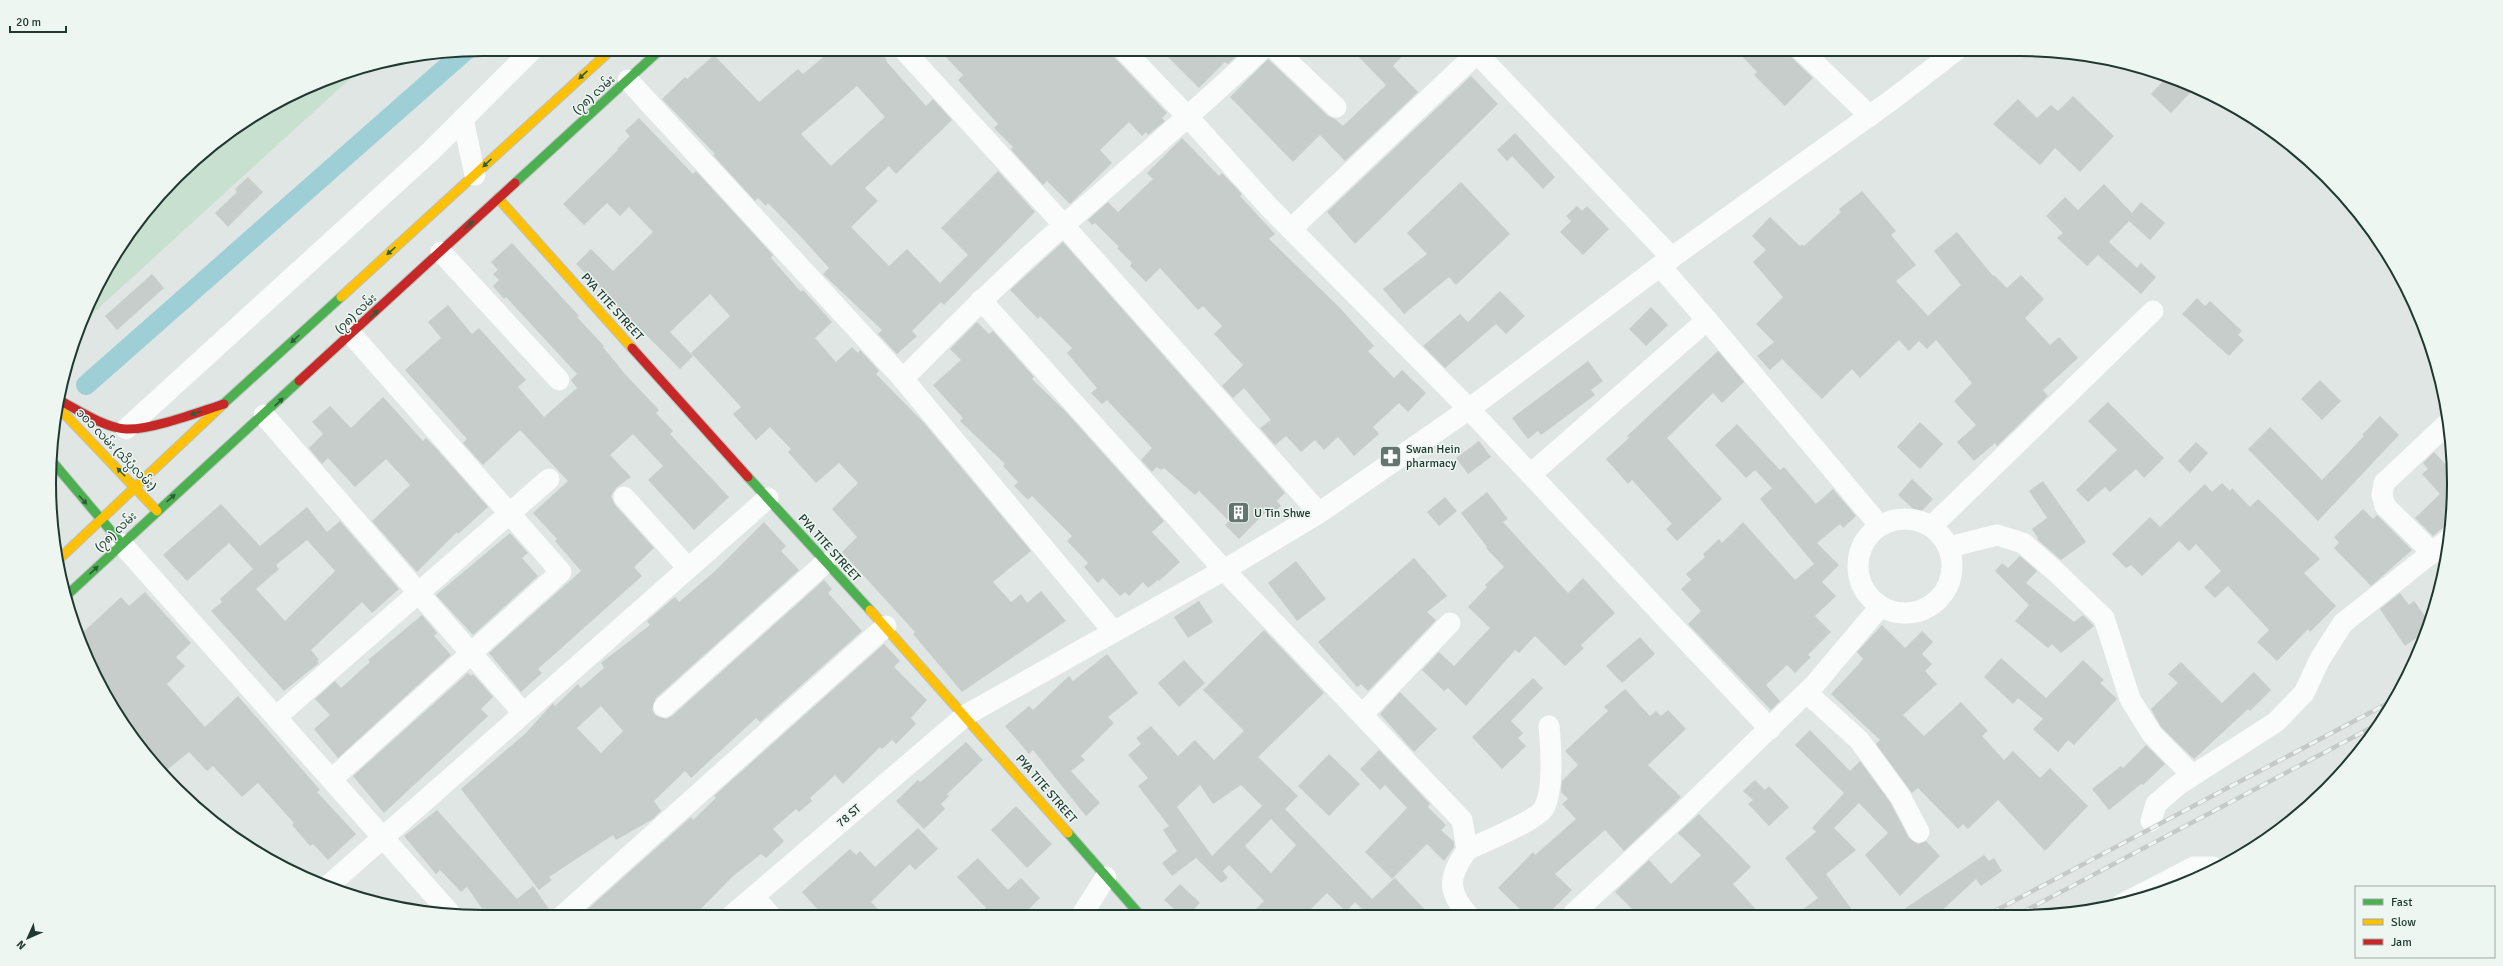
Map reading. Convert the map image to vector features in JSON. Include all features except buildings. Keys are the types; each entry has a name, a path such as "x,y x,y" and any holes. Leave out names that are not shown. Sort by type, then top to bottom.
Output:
{"main road":[{"name":"(၇၈) လမ်း","path":"62,556 224,404 604,56"},
{"name":"(၇၈) လမ်း","path":"70,592 157,511 352,335 498,198 654,56"},
{"name":"PYA TITE STREET","path":"498,198 825,563 886,626 966,715 1135,910"},
{"path":"64,403 91,418 126,429 168,422 224,404"},
{"name":"၁၀၁ လမ်း (သိပ္ပံလမ်း)","path":"62,412 157,511"},
{"path":"57,468 122,544"}],"street":[{"path":"126,429 425,156 526,56"},
{"path":"909,56 1319,513"},
{"path":"1130,56 1189,118 1269,207 1469,409 1770,729"},
{"path":"903,379 981,300 1063,226 1189,118 1255,56"},
{"path":"1282,56 1336,107"},
{"path":"1291,229 1470,56"},
{"path":"1480,56 1666,262 1707,320 1880,526"},
{"path":"1807,56 1870,116"},
{"name":"78 ST","path":"738,910 966,715 1224,570 1319,513 1469,409 1666,262 1870,116 1949,56"},
{"path":"628,80 903,379 1113,632"},
{"path":"463,119 475,175"},
{"path":"441,252 559,380"},
{"path":"981,300 1224,570 1363,714 1462,820 1466,850"},
{"path":"1931,527 2153,311"},
{"path":"1530,474 1707,320"},
{"path":"332,779 561,572 352,335"},
{"path":"264,415 523,713"},
{"path":"2151,821 2156,804 2192,775 2276,722 2304,693 2320,659 2343,623 2441,547 2385,506 2382,495 2384,483 2443,428"},
{"path":"276,717 549,479"},
{"path":"624,497 688,568"},
{"path":"333,882 768,498"},
{"path":"1904,518 1923,522 1931,527 1939,532 1949,547 1953,566 1950,584 1940,600 1924,610 1906,614 1879,608 1861,585 1857,567 1861,548 1871,533 1886,522 1904,518"},
{"path":"1949,547 1997,534 2023,543 2056,572 2104,618 2130,699 2152,734 2192,775"},
{"path":"122,544 445,908"},
{"path":"664,707 825,563"},
{"path":"1577,910 1770,729 1807,692 1879,608"},
{"path":"1363,714 1450,623"},
{"path":"569,910 886,626"},
{"path":"1807,692 1859,740 1900,796 1919,832"},
{"path":"1465,910 1452,890 1453,870 1466,850 1531,820 1544,809 1550,791 1549,726"},
{"path":"2181,878 2194,867 2205,868"},
{"path":"1086,910 1106,877"},
{"path":"754,897 766,910"}],"green space":[{"path":"352,77 91,315 113,269 144,223 162,201 201,162 223,144 269,113 294,100"}],"waterway":[{"path":"86,385 458,57"}],"railway":[{"path":"1997,910 2384,705"},
{"path":"2027,910 2369,729"}],"traffic: fast":[{"path":"515,183 653,56"},
{"path":"220,407 341,297"},
{"path":"70,592 299,381"},
{"path":"57,467 122,544"},
{"path":"748,477 870,610"},
{"path":"1068,833 1136,910"}],"traffic: slow":[{"path":"341,297 604,56"},
{"path":"498,198 632,348"},
{"path":"62,556 220,407"},
{"path":"62,412 157,511"},
{"path":"870,610 1068,833"}],"traffic: jam":[{"path":"299,381 515,183"},
{"path":"632,348 748,477"},
{"path":"64,403 101,422 126,429 137,429 162,424 224,404"}],"place":[{"name":"Swan Hein pharmacy","path":"1390,456"},
{"name":"U Tin Shwe","path":"1239,513"}]}
